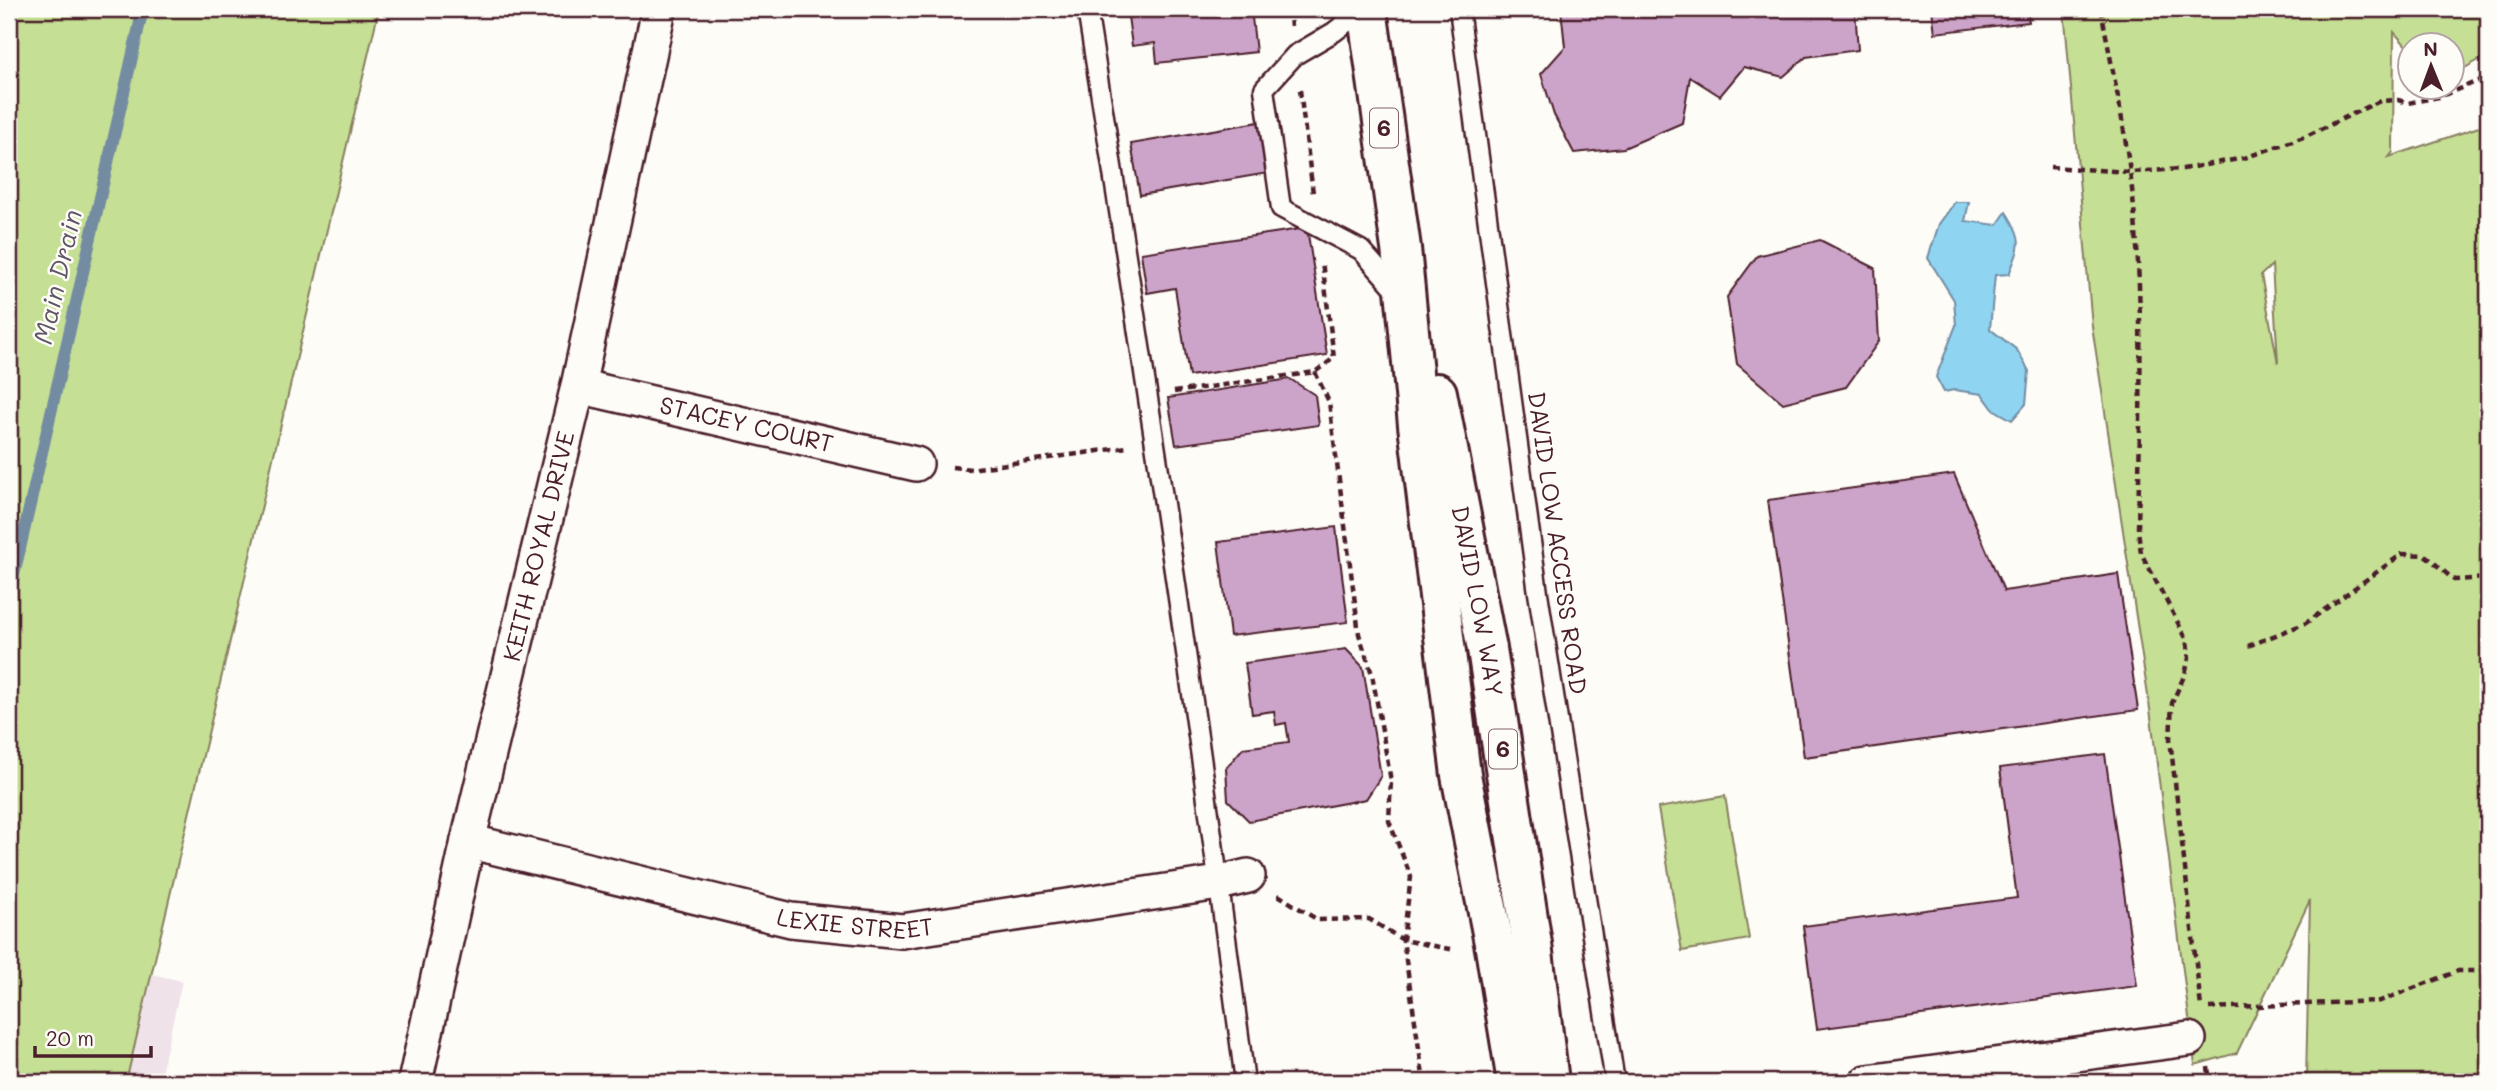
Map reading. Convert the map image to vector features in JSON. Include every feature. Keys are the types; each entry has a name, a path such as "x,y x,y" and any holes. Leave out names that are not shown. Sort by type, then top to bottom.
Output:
{"main road":[{"name":"DAVID LOW WAY","path":"1365,9 1401,248 1419,425 1461,775 1495,948 1517,1082"},
{"name":"DAVID LOW WAY","path":"1401,248 1443,419 1488,649 1532,944 1549,1082"}],"street":[{"name":"KEITH ROYAL DRIVE","path":"415,1082 468,841 578,386 659,9"},
{"name":"STACEY COURT","path":"578,386 916,464"},
{"name":"LEXIE STREET","path":"468,841 791,920 902,931 1233,879"},
{"path":"1867,1082 2200,1039"}],"lane":[{"path":"1087,9 1156,443 1233,879 1245,1082"},
{"path":"1365,9 1334,32 1295,55 1264,89 1281,208 1361,250 1406,302"},
{"name":"DAVID LOW ACCESS ROAD","path":"1459,9 1538,593 1615,1082"}],"path":[{"path":"1149,395 1315,372 1334,358 1289,9"},
{"path":"2101,9 2130,172 2138,273 2138,530 2141,553 2187,640 2189,658 2172,703 2170,739 2202,1008 2200,1039 2210,1082"},
{"path":"2050,167 2130,172 2183,169 2244,158 2304,137 2380,101 2398,100 2408,103 2439,97 2488,77"},
{"path":"1315,372 1329,402 1359,634 1372,674 1391,781 1389,821 1411,877 1403,940 1424,1082"},
{"path":"916,464 971,469 1156,443"},
{"path":"2248,646 2306,623 2402,554 2425,555 2454,580 2488,578"},
{"path":"1233,879 1318,920 1369,919 1403,940 1463,951"},
{"path":"2202,1008 2381,1001 2458,971 2488,971"}],"shaded area":[{"path":"9,941 182,981 159,1082 9,1082"}],"green space":[{"path":"9,9 379,9 126,1082 9,1082"},
{"path":"2064,9 2488,9 2488,55 2466,67 2466,32 2396,32 2396,34 2394,32 2393,152 2389,157 2488,124 2488,1082 2306,1082 2310,900 2237,1053 2195,1065 2150,709 2092,326","holes":["2272,265 2278,363 2261,275"]},
{"path":"1725,796 1749,939 1682,951 1658,808"}],"water":[{"path":"1955,202 1969,202 1965,221 1997,225 2006,212 2018,236 2018,249 2009,274 1995,275 1990,329 2017,350 2029,371 2026,404 2012,420 1993,409 1982,394 1954,390 1944,392 1936,377 1956,325 1954,300 1928,258 1939,224"}],"building":[{"path":"1127,9 1251,9 1256,52 1157,63 1155,43 1132,46"},
{"path":"1561,9 1855,9 1858,50 1806,57 1783,77 1744,67 1720,96 1690,77 1682,123 1624,148 1574,153 1554,115 1541,74 1565,47"},
{"path":"1932,9 2027,9 2029,22 1935,33"},
{"path":"1259,122 1268,173 1140,195 1131,144"},
{"path":"1307,228 1327,355 1189,376 1175,288 1147,293 1141,253"},
{"path":"1820,240 1875,268 1879,341 1846,387 1783,403 1737,364 1727,297 1757,256"},
{"path":"1290,379 1315,395 1319,425 1176,445 1168,398"},
{"path":"1954,474 2004,591 2118,574 2138,710 1804,757 1768,500"},
{"path":"1336,527 1348,622 1230,636 1218,542"},
{"path":"1346,649 1363,667 1381,776 1366,799 1249,821 1228,800 1226,768 1243,748 1289,742 1286,723 1276,725 1274,711 1252,714 1245,663"},
{"path":"2105,754 2137,986 1817,1029 1803,926 2017,898 2000,768"}],"waterway":[{"name":"Main Drain","path":"9,597 143,9"}]}
